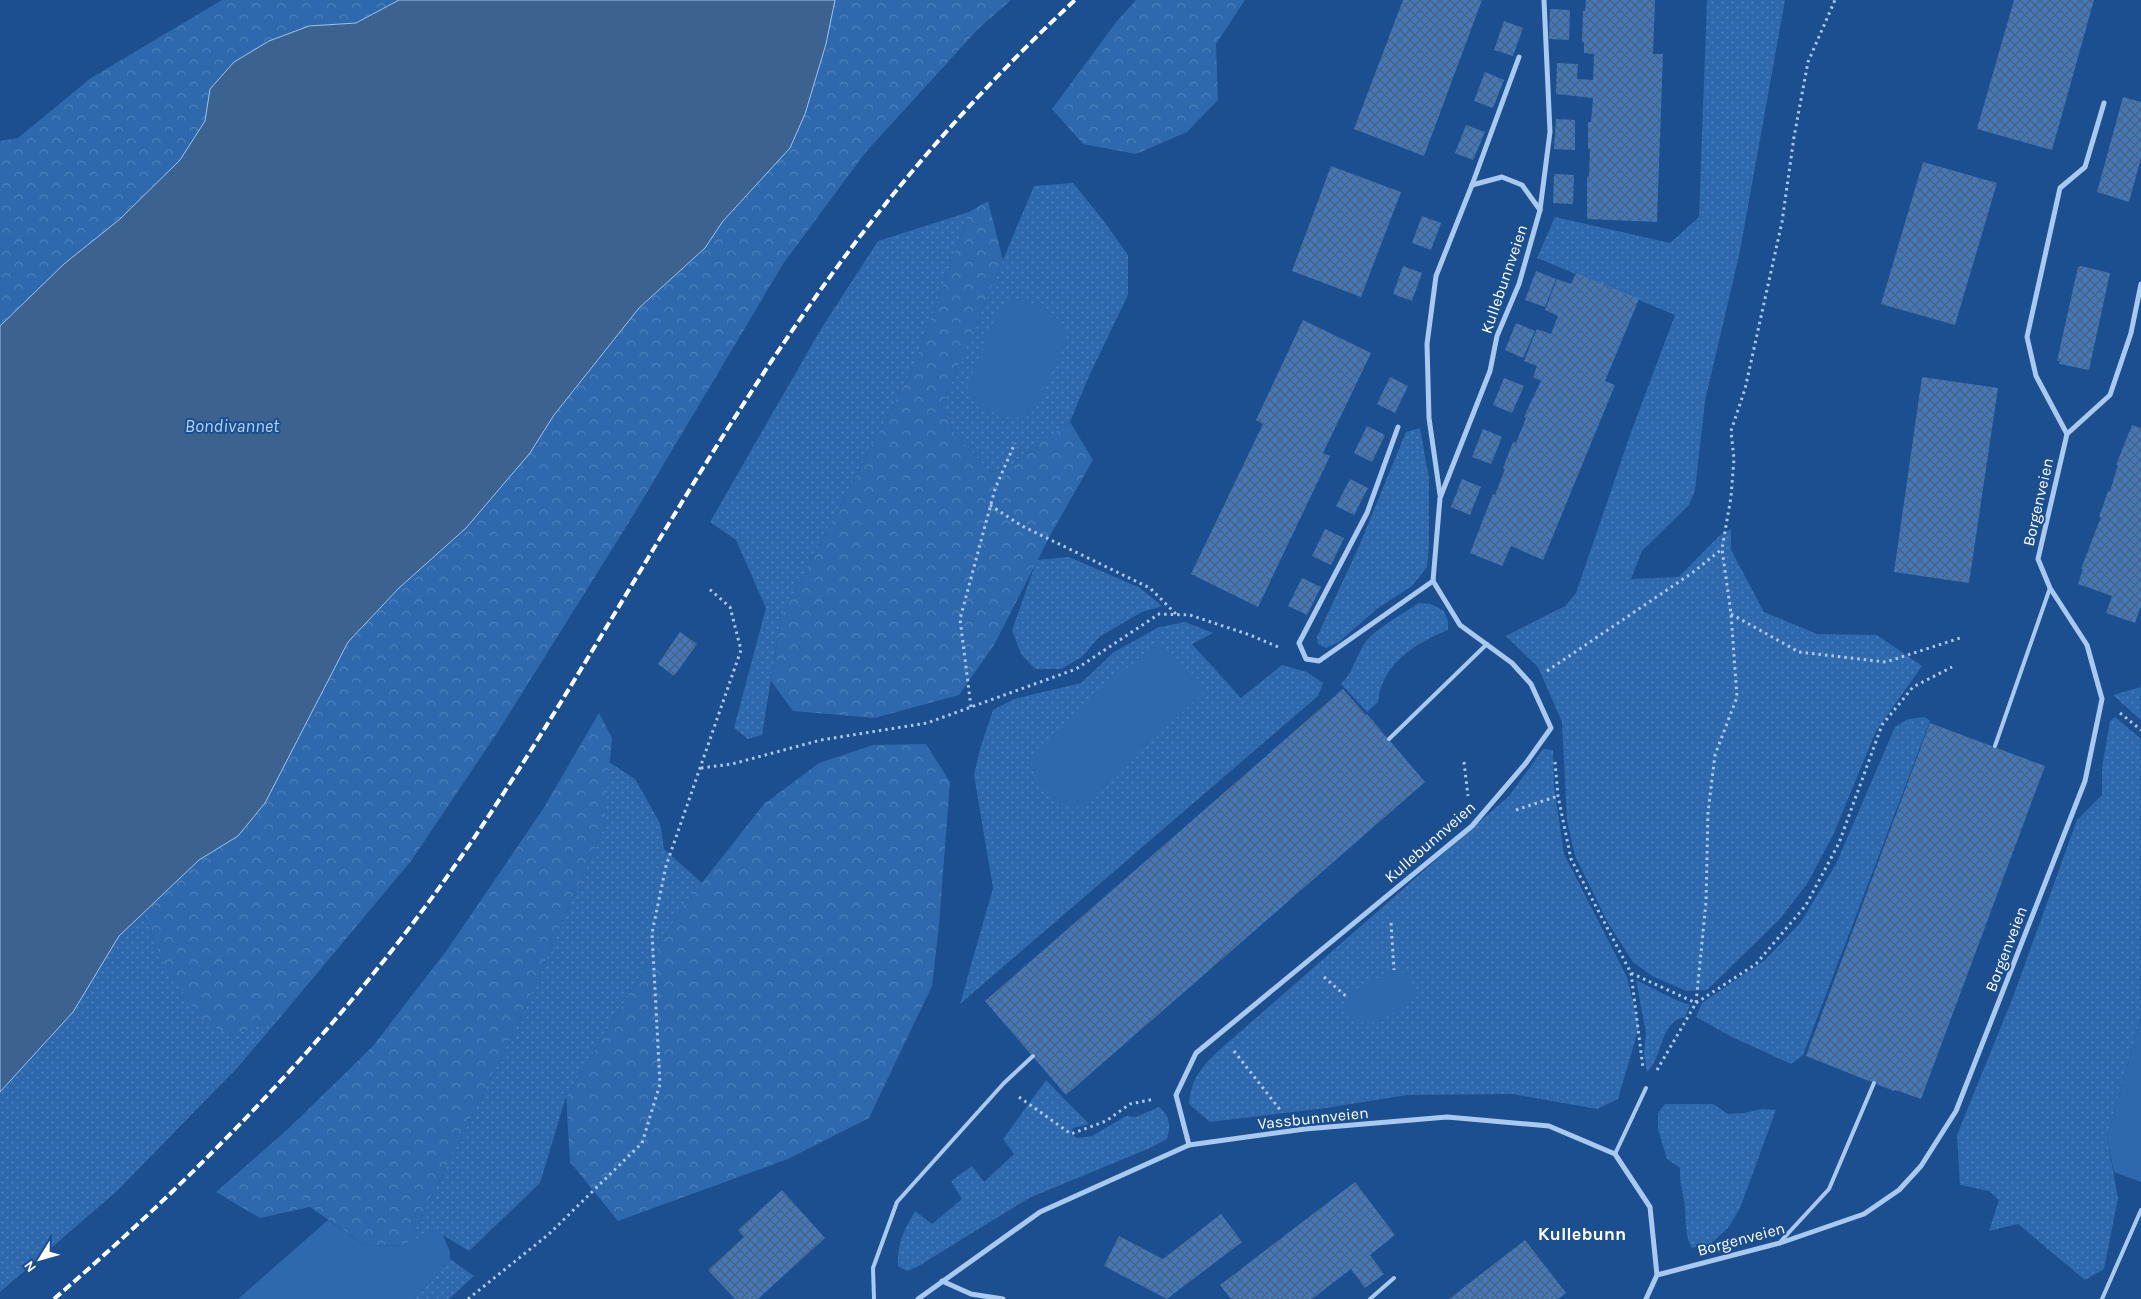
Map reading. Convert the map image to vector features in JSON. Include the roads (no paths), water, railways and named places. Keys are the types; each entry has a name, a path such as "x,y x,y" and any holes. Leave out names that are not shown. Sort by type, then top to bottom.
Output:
{"street":[{"name":"Kullebunnveien","path":"1440,498 1490,371 1497,336 1519,284 1540,210 1550,132 1544,0"},
{"name":"Kullebunnveien","path":"1433,581 1440,498 1429,418 1427,344 1436,276 1472,186 1519,57"},
{"path":"2104,103 2085,167 2060,188 2028,337 2036,376 2067,434 2110,396 2131,333 2141,284"},
{"path":"1472,186 1502,177 1522,185 1540,210"},
{"path":"1398,427 1367,513 1299,643 1306,659 1319,661 1338,650 1433,581 1460,625 1487,644"},
{"name":"Borgenveien","path":"1657,1275 1780,1243 1864,1214 1899,1190 1921,1166 1956,1111 2085,781 2102,699 2087,645 2050,588 2038,559 2067,434"},
{"name":"Kullebunnveien","path":"1189,1145 1176,1095 1196,1052 1472,826 1526,763 1551,728 1531,684 1512,663 1487,644"},
{"name":"Vassbunnveien","path":"918,1299 1040,1212 1189,1145 1296,1131 1446,1117 1549,1126 1615,1154"},
{"path":"1615,1154 1650,1207 1657,1275 1646,1299"},
{"path":"942,1281 970,1294 1002,1299"}],"lane":[{"path":"1995,746 2050,588"},
{"path":"1389,739 1487,644"},
{"path":"874,1299 873,1268 897,1202 1004,1083 1033,1056"},
{"path":"1780,1243 1829,1189 1874,1083"},
{"path":"1615,1154 1646,1088"},
{"path":"2102,1299 2141,1210"},
{"path":"1370,1299 1394,1278"}],"water":[{"name":"Bondivannet","path":"399,0 835,0 826,44 805,114 790,148 723,221 705,248 639,308 554,415 530,453 466,528 399,588 348,642 265,803 238,836 199,860 119,936 73,1012 0,1092 0,326 64,264 120,219 180,160 205,121 210,89 234,62 269,41 309,26 356,23"}],"railway":[{"path":"54,1299 170,1194 225,1139 331,1024 381,964 429,902 474,838 557,708 718,444 833,272 930,150 1001,73 1075,0"}],"district":[{"name":"Kullebunn","path":"1582,1234"}]}
